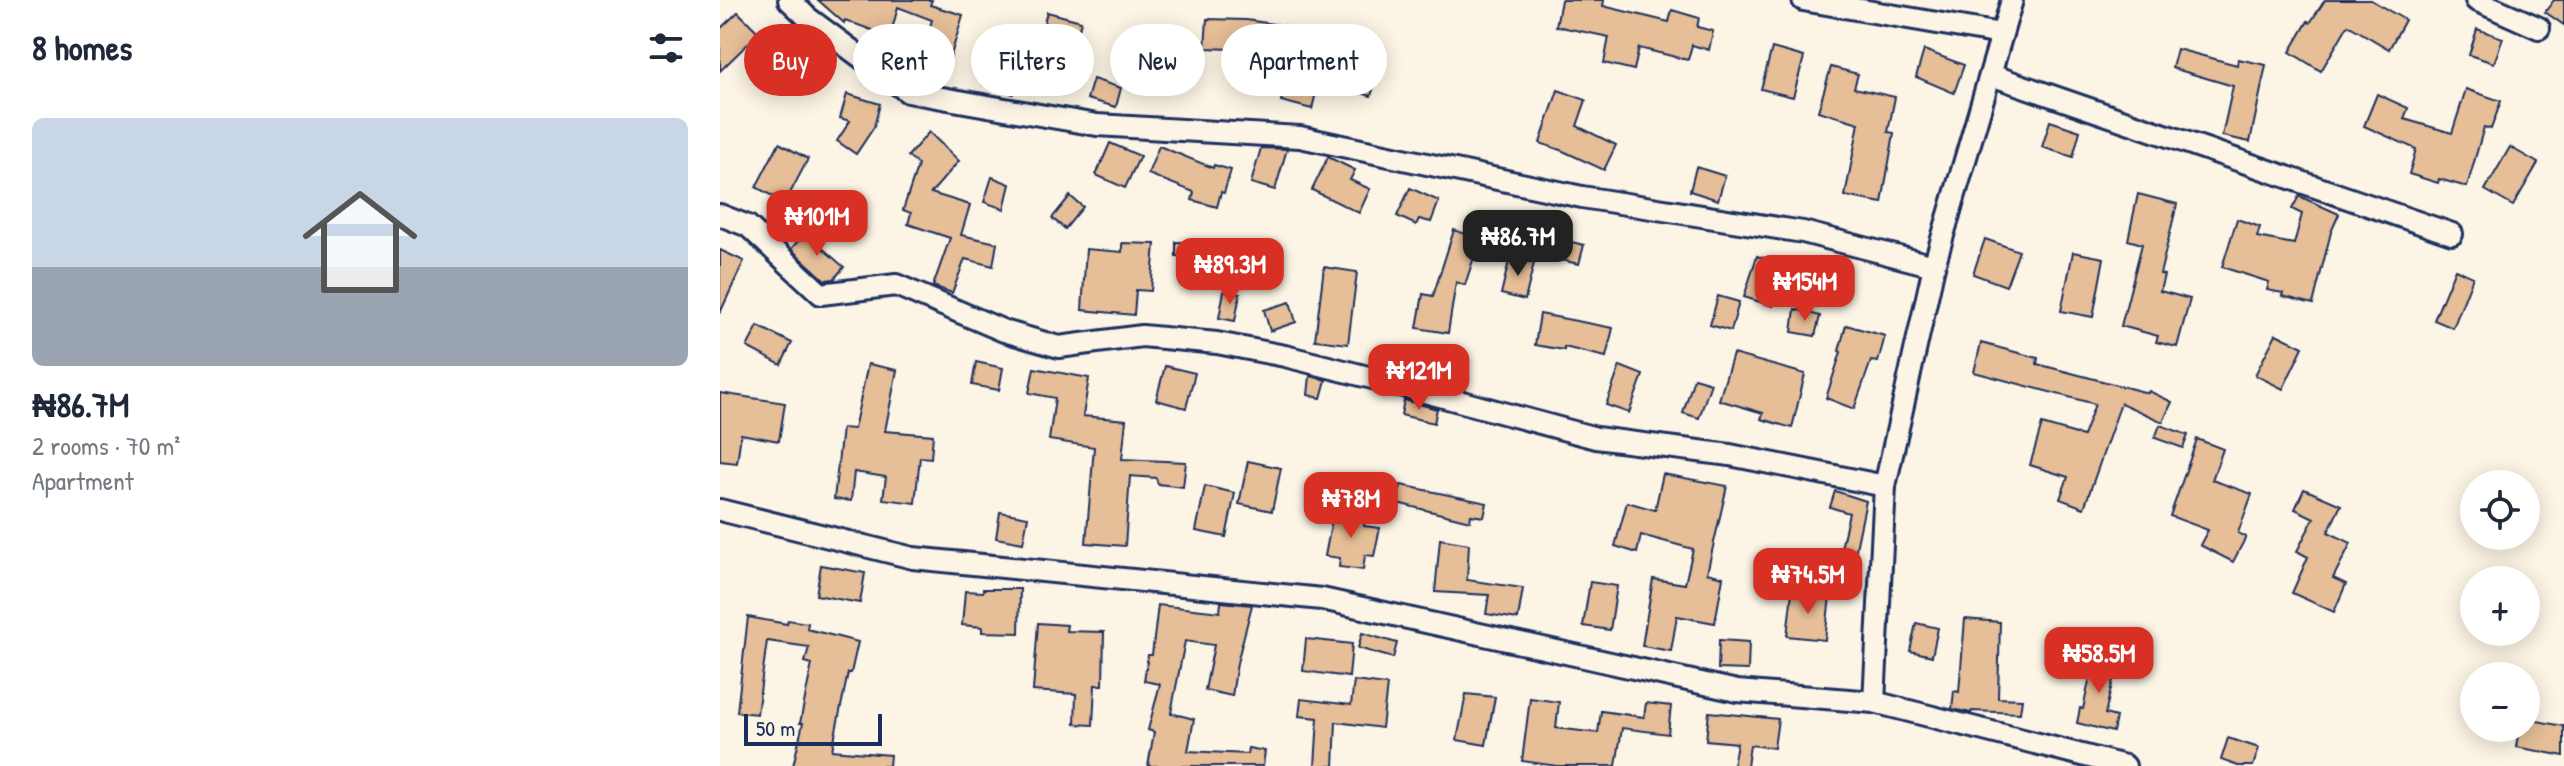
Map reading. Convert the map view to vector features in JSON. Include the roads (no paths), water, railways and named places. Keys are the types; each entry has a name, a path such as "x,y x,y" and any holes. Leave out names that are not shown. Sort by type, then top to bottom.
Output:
{"street":[{"path":"789,0 808,18 908,92 1097,125 1300,137 1582,197 1803,232 1934,266"},
{"path":"1803,0 2001,34"},
{"path":"1874,702 1885,486 1934,266 2012,0"},
{"path":"2476,0 2539,28"},
{"path":"1991,75 2452,234"},
{"path":"720,215 748,226 821,294 896,285 1004,331 1059,347 1142,336 1217,343 1285,356 1596,438 1730,455 1885,486"},
{"path":"720,510 913,558 1322,599 1737,691 1874,702 2125,766"}]}
